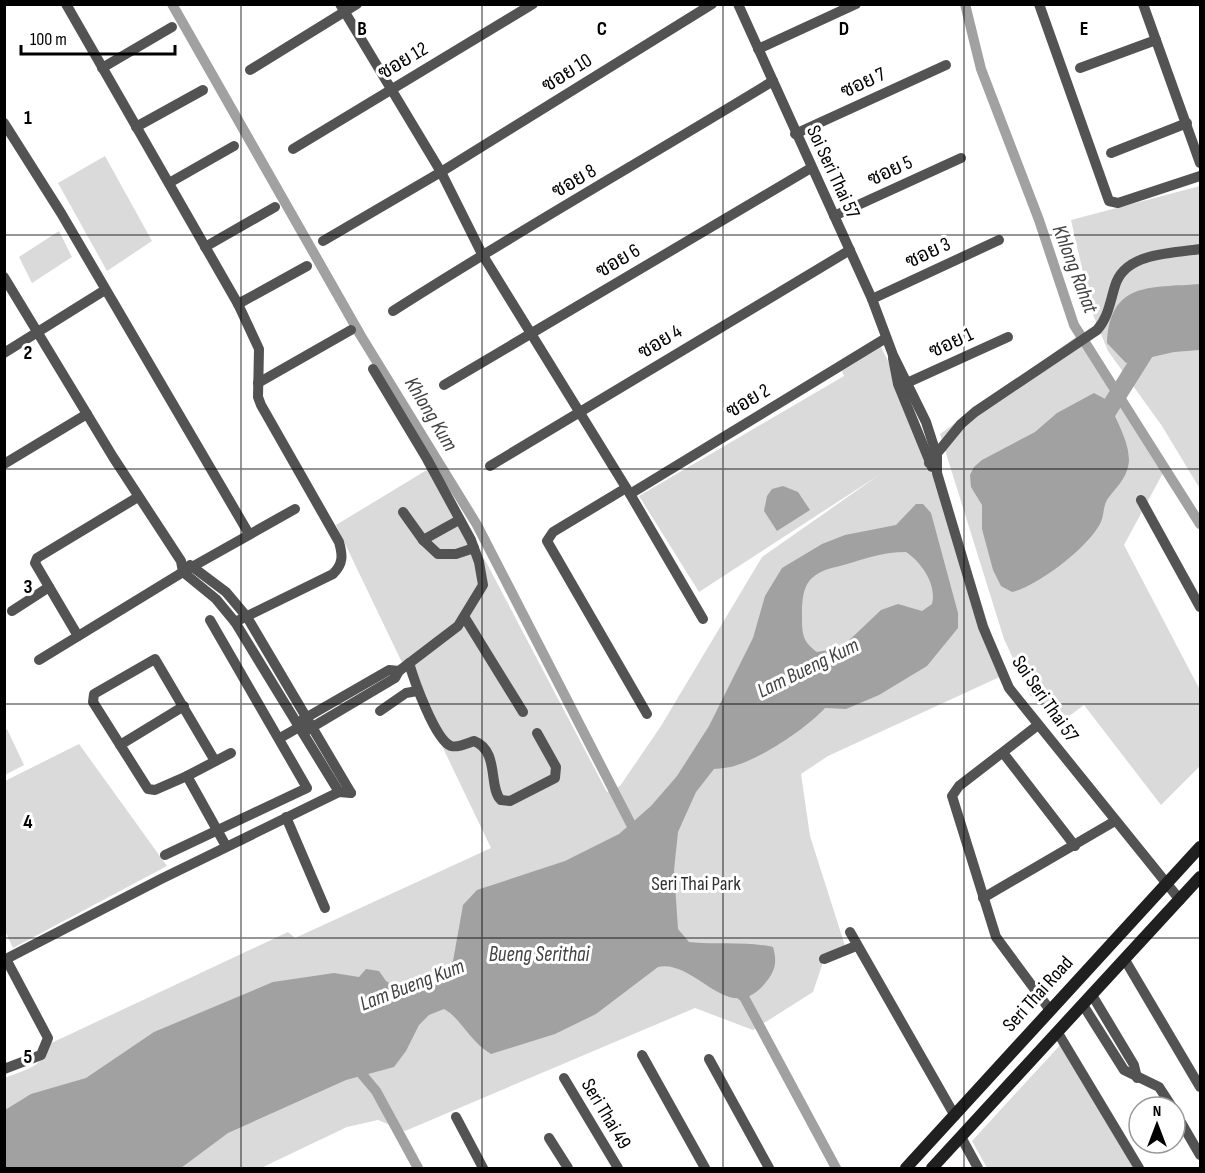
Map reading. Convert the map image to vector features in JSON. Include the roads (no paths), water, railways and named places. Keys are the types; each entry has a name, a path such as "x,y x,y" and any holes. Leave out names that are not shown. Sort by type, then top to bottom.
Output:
{"main road":[{"name":"Seri Thai Road","path":"906,1168 1200,847"},
{"name":"Seri Thai Road","path":"935,1167 1200,877"}],"street":[{"path":"250,70 342,8 357,4"},
{"name":"ซอย 12","path":"293,150 391,88 533,4"},
{"name":"ซอย 10","path":"323,241 441,172 712,4"},
{"name":"Soi Seri Thai 57","path":"738,4 795,134 872,299 893,355 909,382 929,429 933,459"},
{"path":"758,49 856,4"},
{"path":"1039,4 1109,201 1118,202 1200,176"},
{"path":"1143,4 1200,163"},
{"path":"70,6 102,68 238,304 259,348 258,383 261,405 339,542 342,555 340,567 333,574 235,622"},
{"path":"342,8 441,172 482,254 628,491 703,619"},
{"path":"102,68 172,27"},
{"path":"1080,68 1156,40"},
{"name":"ซอย 7","path":"795,134 946,65"},
{"name":"ซอย 8","path":"393,311 482,254 596,189 773,81"},
{"path":"136,127 203,90"},
{"path":"4,123 249,534"},
{"path":"1111,153 1187,123"},
{"path":"169,183 234,146"},
{"name":"ซอย 5","path":"834,216 961,158"},
{"name":"ซอย 6","path":"444,385 811,168"},
{"path":"205,247 275,207"},
{"name":"ซอย 3","path":"872,299 999,240"},
{"path":"933,459 961,424 975,412 1097,330 1106,317 1117,278 1128,265 1139,260 1200,249"},
{"name":"ซอย 4","path":"490,466 850,250"},
{"path":"238,304 307,266"},
{"path":"4,277 138,497 186,566 216,598 281,684"},
{"path":"4,353 105,290"},
{"path":"258,383 351,330"},
{"name":"ซอย 1","path":"909,382 1008,337"},
{"name":"ซอย 2","path":"647,714 547,541 553,532 628,491 886,338"},
{"name":"Soi Seri Thai 57","path":"893,355 898,384 933,459 995,660 1009,688 1180,900"},
{"path":"280,738 356,695 395,678 399,671 458,626 465,618 483,585 474,548 428,459 373,369"},
{"path":"4,464 87,414"},
{"path":"78,636 35,563 37,558 138,497"},
{"path":"1141,500 1200,607"},
{"path":"39,660 186,566 295,509"},
{"path":"403,512 423,540 438,554 456,554 474,548"},
{"path":"423,540 459,520"},
{"path":"186,566 226,592 247,617 339,792"},
{"path":"12,610 49,587"},
{"path":"465,618 523,712"},
{"path":"165,855 306,790 307,785 210,620"},
{"path":"215,761 155,659 97,691 92,698 151,791 188,776 231,753"},
{"path":"409,663 417,691 447,743 456,746 474,741 483,746 493,767 495,791 501,800 510,801 555,778 556,767 537,733"},
{"path":"380,711 406,693 417,691"},
{"path":"120,745 184,705"},
{"path":"4,1069 41,1055 48,1038 5,958 226,846 339,792 351,793 305,725"},
{"path":"1038,725 1004,754 959,786 952,796 996,937 1050,1010"},
{"path":"1004,754 1076,846"},
{"path":"188,776 226,846"},
{"path":"286,818 326,908"},
{"path":"983,897 1076,846 1115,821"},
{"path":"850,932 955,1116"},
{"path":"824,959 856,946"},
{"path":"1125,960 1200,1087"},
{"path":"1092,994 1124,1070 1159,1087 1164,1095"},
{"path":"1083,1005 1105,1028"},
{"path":"1058,1033 1139,1168"},
{"path":"642,1055 705,1168"},
{"path":"709,1059 769,1168"},
{"name":"Seri Thai 49","path":"564,1078 618,1168"},
{"path":"456,1117 483,1168"},
{"path":"1187,1133 1200,1155"},
{"path":"961,1137 978,1168"},
{"path":"549,1138 568,1168"}],"water":[{"path":"1200,284 1200,350 1174,352 1126,363 1107,343 1110,323 1116,308 1125,298 1149,288"},
{"path":"1094,393 1107,400 1121,429 1127,445 1129,460 1126,472 1107,500 1101,522 1086,543 1048,574 1012,592 1001,586 993,570 982,529 982,505 971,487 970,475 974,467 982,460 1035,432 1057,413"},
{"path":"783,486 798,492 810,510 777,531 764,511 767,496 772,489"},
{"name":"Bueng Serithai","path":"916,504 923,504 931,513 958,613 958,628 927,666 879,695 846,709 825,708 796,733 772,749 734,766 714,769 696,792 678,832 674,870 678,929 689,942 773,947 774,969 766,982 752,995 739,998 726,996 672,967 658,967 596,1014 555,1034 491,1054 483,1049 456,1018 444,1009 429,1015 419,1025 406,1051 394,1067 346,1080 228,1133 181,1168 5,1168 5,1110 31,1094 86,1078 154,1032 273,982 334,973 359,977 366,969 379,971 386,981 407,994 442,976 453,961 463,905 477,890 565,861 619,834 651,806 677,776 709,726 753,638 765,596 782,568 822,544 845,535 896,525","holes":["906,552 912,556 930,581 932,604 922,611 898,604 881,610 841,648 817,652 809,645 803,633 802,607 804,591 812,578 820,572 883,554"]}],"waterway":[{"name":"Khlong Kum","path":"172,4 361,336 477,525 637,836"},
{"name":"Khlong Rahat","path":"965,4 981,69 1039,220 1074,325 1200,524"},
{"name":"Lam Bueng Kum","path":"1097,428 1151,342"},
{"path":"734,989 744,997 836,1168"},
{"path":"355,1066 376,1091 418,1168"}],"park label":[{"name":"Seri Thai Park","path":"696,884"}]}
